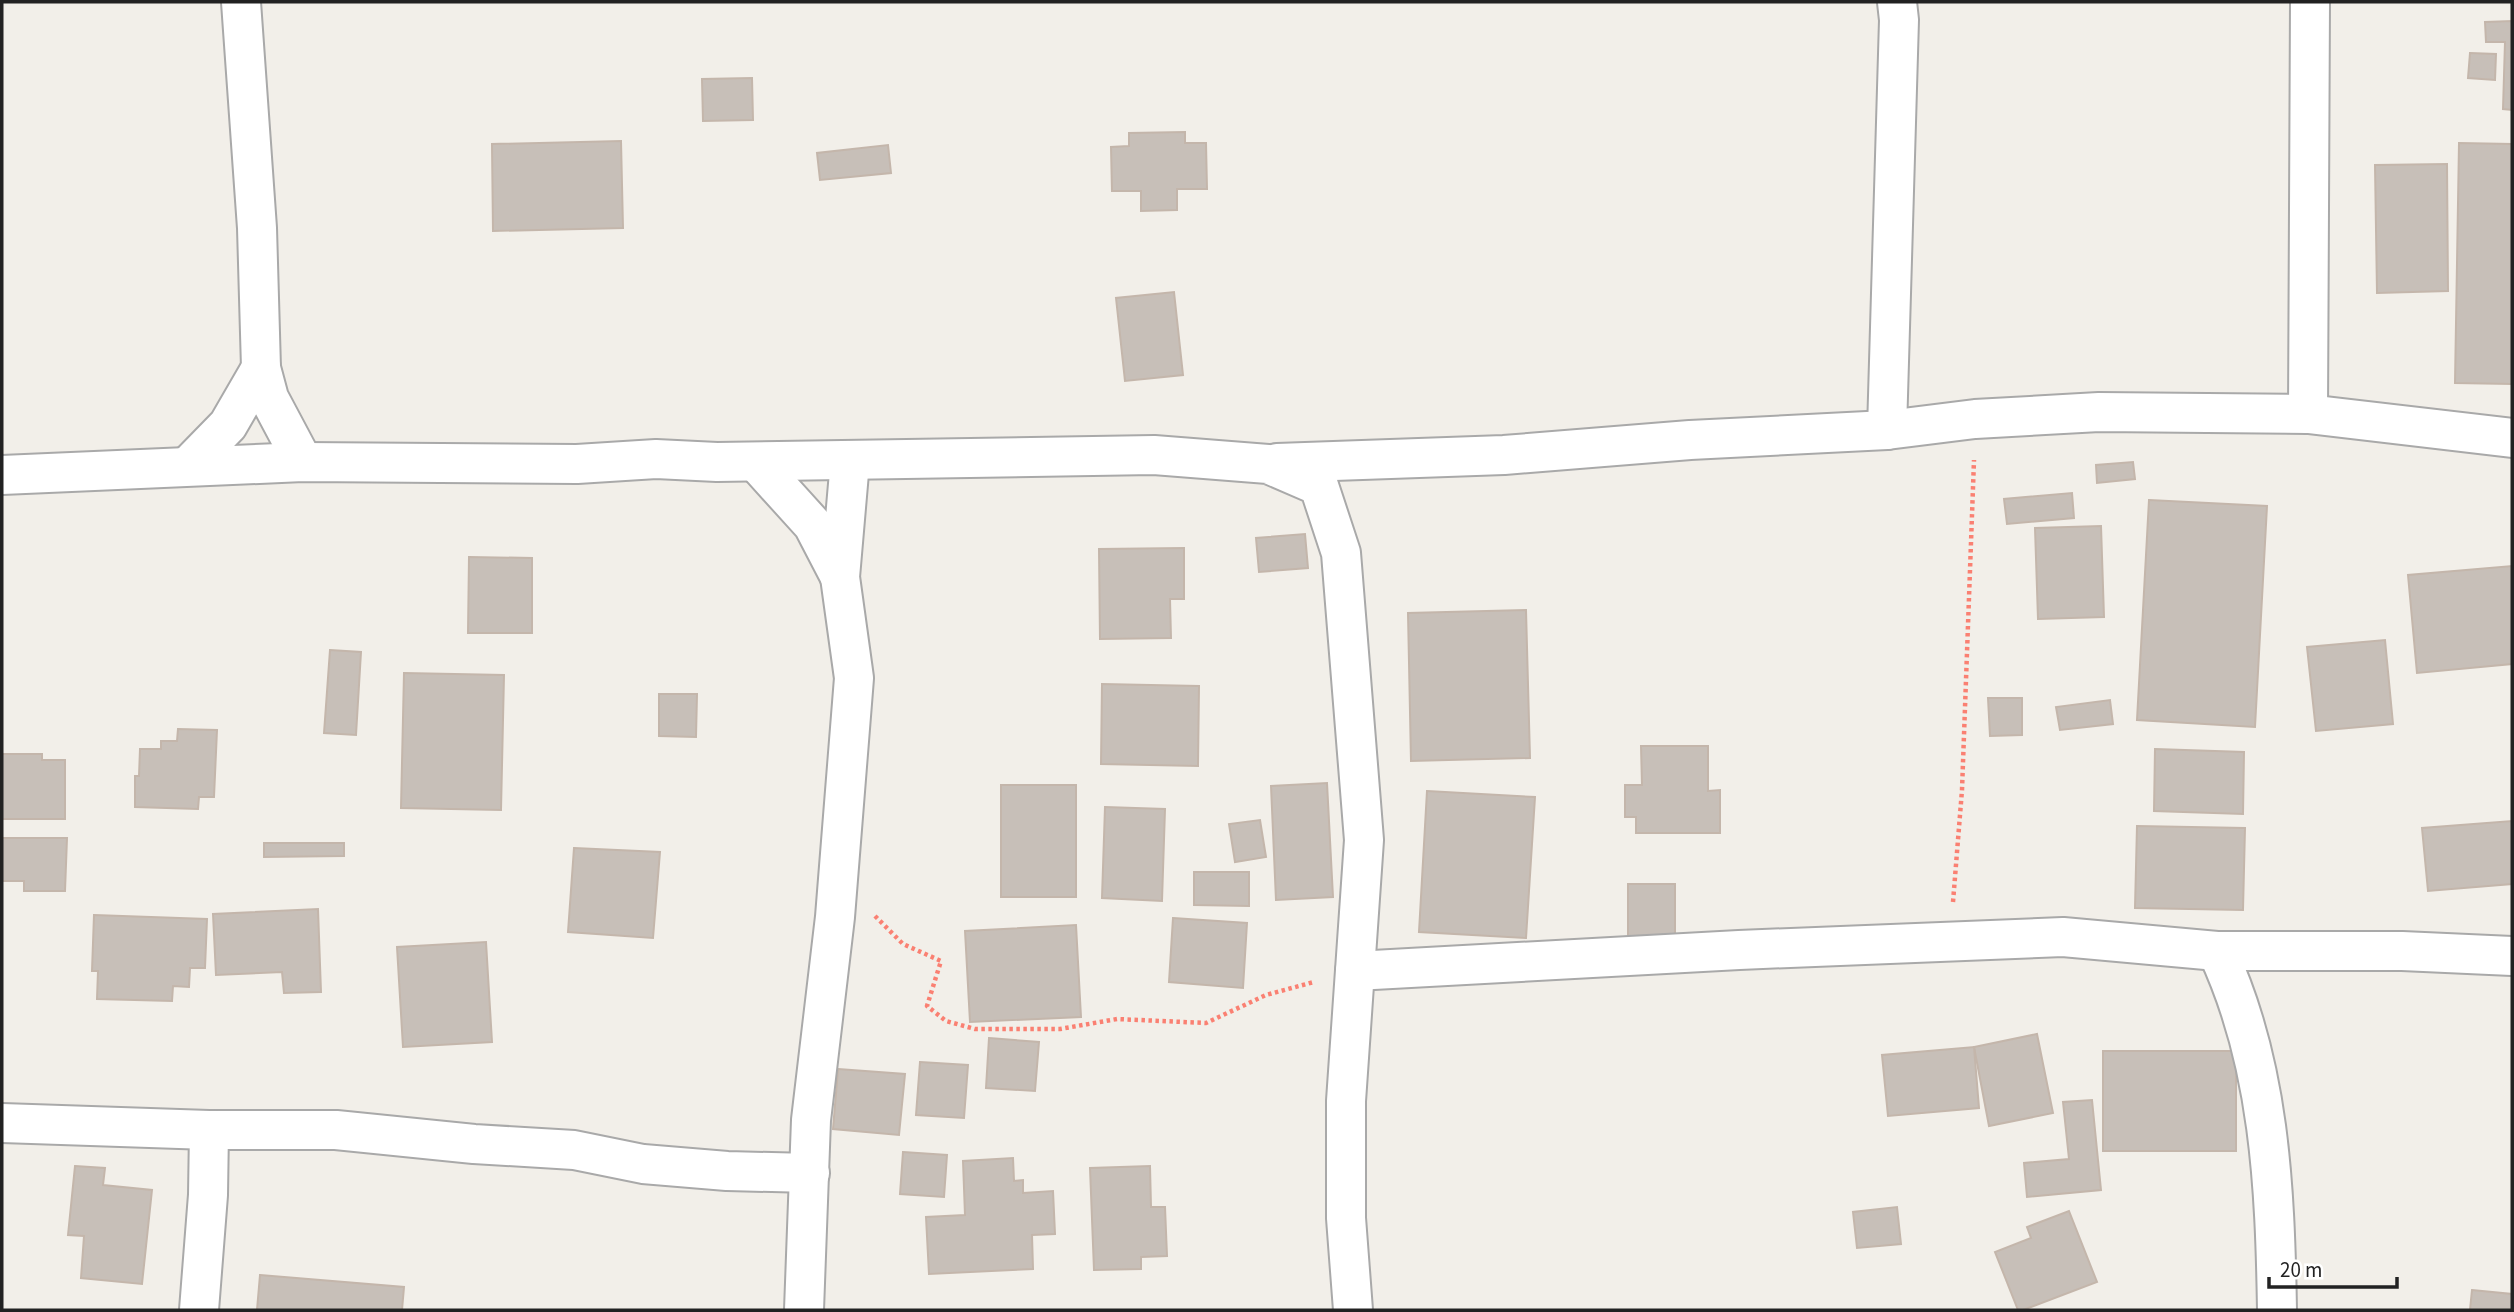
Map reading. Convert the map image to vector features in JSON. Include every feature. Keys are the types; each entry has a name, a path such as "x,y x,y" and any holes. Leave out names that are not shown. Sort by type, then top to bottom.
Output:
{"street":[{"path":"241,2 257,228 261,368 269,398 303,461"},
{"path":"1887,430 1899,20 1897,2"},
{"path":"2308,414 2309,2"},
{"path":"188,467 228,425 261,368"},
{"path":"2,475 303,461 577,464 656,459 717,462 850,461 1154,455 1268,464 1504,455 1690,440 1887,430 1975,419 2099,412 2308,414 2512,438"},
{"path":"756,461 813,525 840,578"},
{"path":"804,1310 811,1120 839,871 854,678 840,578 850,461"},
{"path":"1268,464 1319,486 1340,553 1364,840 1346,1101 1346,1218 1353,1310"},
{"path":"1355,971 2063,937 2217,951 2402,951 2512,956"},
{"path":"2217,951 2235,989 2260,1076 2271,1159 2277,1310"},
{"path":"2,1123 209,1130 336,1130 474,1144 574,1150 643,1164 727,1171 810,1173"},
{"path":"199,1310 208,1195 209,1130"}],"path":[{"path":"1950,942 1962,790 1975,419"},
{"path":"839,871 866,907 903,944 941,961 927,1006 946,1021 975,1029 1060,1029 1117,1019 1206,1023 1266,995 1355,971"}],"building":[{"path":"2512,21 2512,110 2503,109 2505,42 2486,42 2485,22"},
{"path":"2470,53 2496,54 2495,80 2468,78"},
{"path":"752,78 753,120 703,121 702,79"},
{"path":"1185,132 1185,143 1206,143 1207,189 1177,189 1177,210 1141,211 1141,191 1112,191 1111,147 1129,146 1129,133"},
{"path":"621,141 623,228 493,231 492,144"},
{"path":"2459,143 2512,144 2512,384 2455,383"},
{"path":"888,145 891,173 820,180 817,153"},
{"path":"2447,164 2448,291 2377,293 2375,165"},
{"path":"1174,292 1183,375 1125,381 1116,298"},
{"path":"2133,462 2135,479 2097,483 2096,465"},
{"path":"2072,493 2074,518 2007,524 2004,499"},
{"path":"2149,500 2267,506 2255,727 2137,720"},
{"path":"2101,526 2104,617 2038,619 2035,528"},
{"path":"1305,534 1308,568 1259,572 1256,538"},
{"path":"1184,548 1184,599 1170,599 1171,638 1100,639 1099,549"},
{"path":"469,557 532,558 532,633 468,633"},
{"path":"2512,566 2512,664 2417,673 2408,575"},
{"path":"1526,610 1530,758 1411,761 1408,613"},
{"path":"2385,640 2393,724 2316,731 2307,647"},
{"path":"330,650 361,652 356,735 324,733"},
{"path":"404,673 504,675 501,810 401,808"},
{"path":"1102,684 1199,686 1198,766 1101,764"},
{"path":"659,694 697,694 696,737 659,736"},
{"path":"1988,698 2022,698 2022,735 1990,736"},
{"path":"2110,700 2113,724 2060,730 2056,707"},
{"path":"178,729 217,730 214,797 199,797 198,809 135,807 135,776 139,776 140,749 161,749 161,741 177,741"},
{"path":"1641,746 1708,746 1708,791 1720,790 1720,833 1636,833 1636,817 1625,817 1625,785 1642,785"},
{"path":"2155,749 2244,752 2243,814 2154,811"},
{"path":"2,754 42,754 42,760 65,760 65,819 2,819"},
{"path":"1327,783 1333,897 1276,900 1271,786"},
{"path":"1001,785 1076,785 1076,897 1001,897"},
{"path":"1427,791 1535,797 1526,938 1419,932"},
{"path":"1105,807 1165,809 1162,901 1102,898"},
{"path":"1260,820 1266,857 1235,862 1229,824"},
{"path":"2512,821 2512,884 2428,891 2422,828"},
{"path":"2137,826 2245,828 2243,910 2135,908"},
{"path":"2,838 67,838 65,891 24,891 24,881 2,881"},
{"path":"264,843 344,843 344,856 264,857"},
{"path":"574,848 660,852 653,938 568,932"},
{"path":"1194,872 1249,872 1249,906 1194,905"},
{"path":"1628,884 1675,884 1675,940 1628,940"},
{"path":"318,909 321,992 284,993 282,972 216,975 213,914"},
{"path":"94,915 207,919 205,968 190,968 189,987 173,986 172,1001 97,999 98,971 92,971"},
{"path":"1173,918 1247,923 1243,988 1169,982"},
{"path":"1076,925 1081,1017 970,1022 965,931"},
{"path":"486,942 492,1042 403,1047 397,947"},
{"path":"2037,1034 2053,1113 1989,1126 1974,1047"},
{"path":"989,1038 1039,1042 1035,1091 986,1088"},
{"path":"1974,1047 1979,1108 1888,1116 1882,1055"},
{"path":"2103,1051 2236,1051 2236,1151 2103,1151"},
{"path":"920,1062 968,1065 964,1118 916,1115"},
{"path":"838,1069 905,1074 899,1135 833,1129"},
{"path":"2092,1100 2101,1190 2027,1197 2024,1163 2069,1159 2063,1102"},
{"path":"903,1152 947,1155 944,1197 900,1194"},
{"path":"1013,1158 1014,1181 1023,1180 1023,1193 1053,1191 1055,1234 1032,1235 1033,1269 929,1274 926,1217 965,1215 963,1161"},
{"path":"75,1166 105,1168 103,1185 152,1190 142,1284 81,1278 84,1236 68,1235"},
{"path":"1150,1166 1151,1207 1165,1207 1167,1256 1141,1257 1141,1269 1094,1270 1090,1168"},
{"path":"1897,1207 1901,1244 1857,1248 1853,1212"},
{"path":"2069,1211 2097,1282 2018,1310 1995,1252 2031,1238 2027,1227"},
{"path":"260,1275 404,1287 402,1310 257,1310"},
{"path":"2472,1290 2512,1294 2512,1310 2470,1310"}]}
